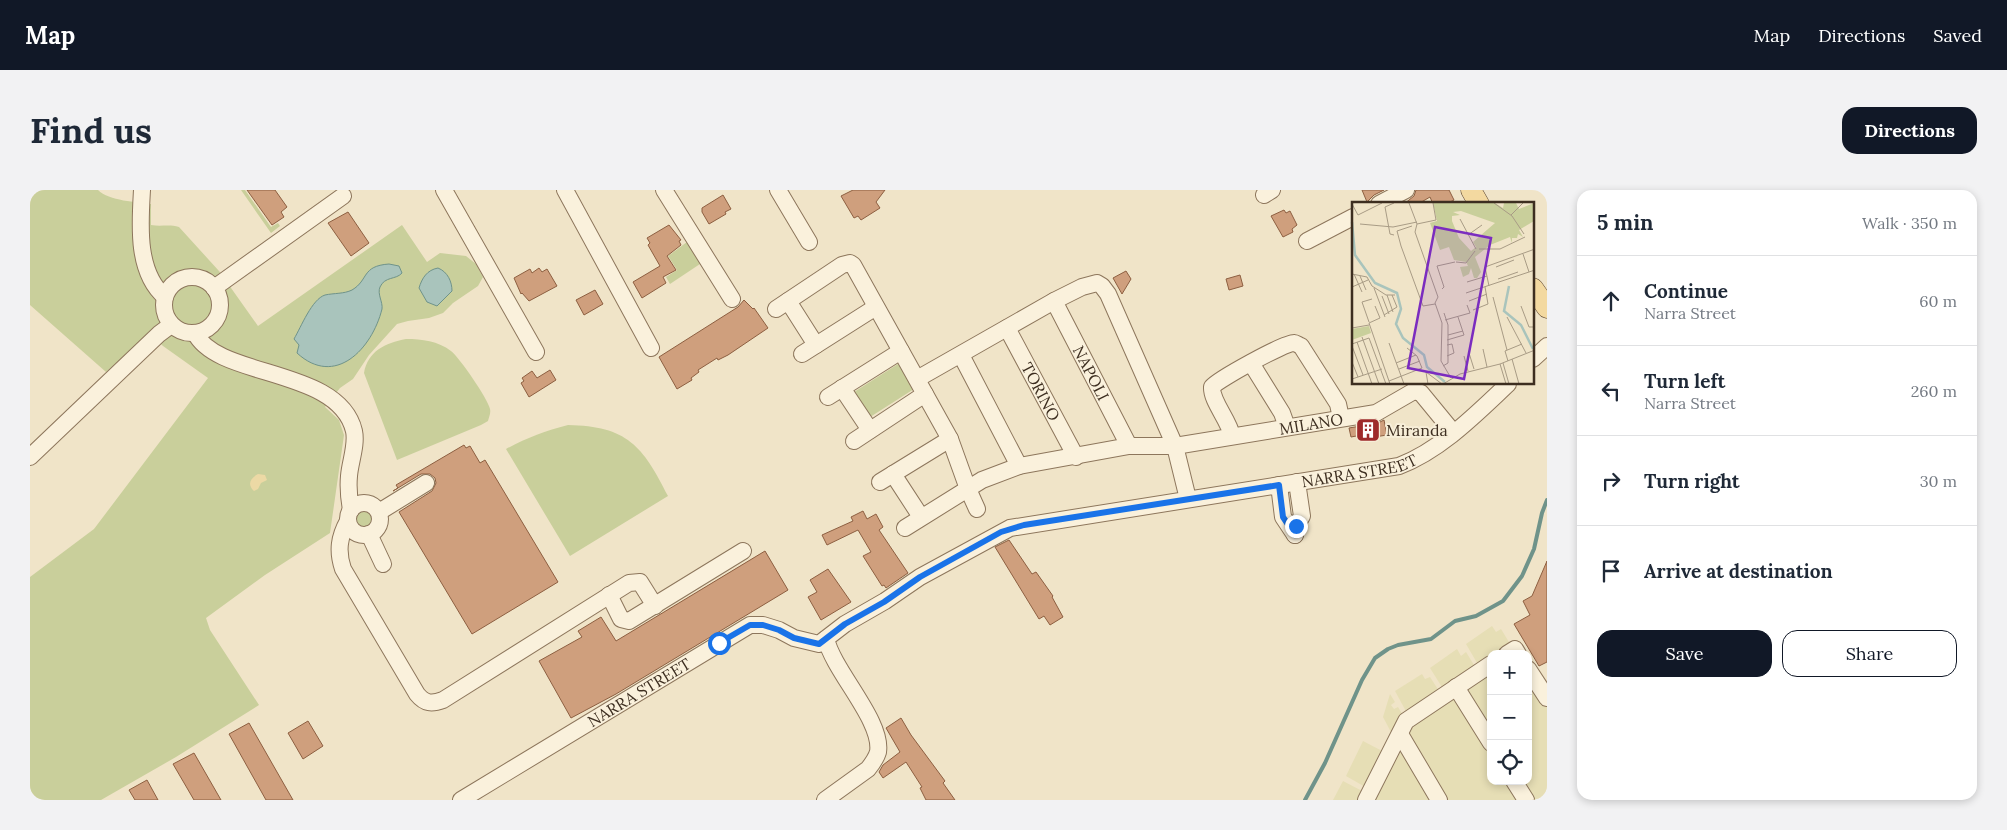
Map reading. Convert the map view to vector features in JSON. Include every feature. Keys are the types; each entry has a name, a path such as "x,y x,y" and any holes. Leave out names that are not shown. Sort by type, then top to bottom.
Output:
{"main road":[{"path":"1471,190 1478,202"},
{"path":"1534,289 1547,308"}],"street":[{"path":"142,190 140,220 146,266 154,284 166,297"},
{"path":"444,190 536,352"},
{"path":"565,190 651,348"},
{"path":"664,190 732,299"},
{"path":"778,190 809,242"},
{"path":"1383,202 1406,190"},
{"path":"214,288 346,192"},
{"path":"1306,241 1352,218"},
{"path":"816,346 782,305 842,265 850,263 853,265 950,439 977,509"},
{"path":"189,277 199,278 208,282 214,288 219,296 219,315 207,330 195,333 179,331 172,325 164,310 166,297 172,285 189,277"},
{"path":"916,379 1054,301 1089,284 1097,283 1108,294 1175,446 1188,499"},
{"name":"NAPOLI","path":"1054,301 1129,446"},
{"path":"802,354 876,307"},
{"path":"30,457 36,439 172,325"},
{"name":"TORINO","path":"1007,328 1076,456"},
{"path":"195,333 202,344 216,353 317,390 340,407 348,416 354,436 348,476 349,516 354,532 369,534 376,530 380,519 379,512 372,504 366,502 355,506 349,516 339,541 343,569 422,700 429,703 443,700 629,583 640,582 655,606"},
{"path":"1232,436 1229,424 1212,393 1212,387 1216,382 1286,344 1294,343 1301,346 1338,404 1342,418"},
{"path":"1534,358 1547,346"},
{"path":"870,430 835,392 900,351"},
{"path":"961,355 1019,466"},
{"path":"1251,363 1282,413 1287,427"},
{"name":"NARRA STREET","path":"461,800 750,625 763,625 779,630 794,638 819,644 845,624 884,602 920,577 1010,528 1399,466 1424,455 1507,385"},
{"name":"MILANO","path":"905,528 982,480 1019,466 1129,446 1175,446 1376,413 1417,391 1453,432"},
{"path":"854,441 925,394"},
{"path":"921,517 886,478 950,439"},
{"path":"1279,485 1283,517 1295,535 1296,526 1302,516 1297,482"},
{"path":"379,512 426,483"},
{"path":"369,534 383,564"},
{"path":"609,595 621,619 629,621 743,551"},
{"path":"825,800 868,769 878,752 873,725 835,663 826,639"},
{"path":"1366,800 1409,719 1487,667"},
{"path":"1532,675 1547,698"},
{"path":"1456,687 1489,740"},
{"path":"1400,734 1439,800"},
{"path":"1517,785 1526,800"}],"shaded area":[{"path":"1492,626 1496,632 1501,629 1512,647 1508,650 1487,650 1487,664 1480,668 1466,644"},
{"path":"1457,649 1461,656 1466,652 1477,670 1445,692 1430,668"},
{"path":"1487,671 1487,729 1461,687"},
{"path":"1422,674 1425,679 1430,677 1441,694 1408,715 1395,691"},
{"path":"1532,681 1547,705 1547,800 1530,800 1521,785 1532,785"},
{"path":"1456,692 1487,743 1487,785 1512,785 1521,800 1444,800 1405,734 1411,722"},
{"path":"1390,694 1395,702 1391,705 1394,709 1398,707 1404,717 1393,736 1383,717"},
{"path":"1363,741 1386,753 1367,788 1346,776"},
{"path":"1400,741 1436,800 1370,800"},
{"path":"1343,781 1366,793 1362,800 1333,800"}],"green space":[{"path":"30,190 98,190 116,199 151,204 151,225 179,227 219,271 258,326 402,225 427,262 440,253 466,256 476,264 483,277 478,286 453,303 443,313 429,318 397,324 369,355 353,379 340,388 325,407 339,420 344,435 330,533 265,575 206,618 210,630 259,705 176,757 101,800 30,800 30,577 94,529 208,378 163,346 150,333 106,372 30,305"},
{"path":"241,190 245,190 271,227 278,223 280,226 271,233"},
{"path":"687,242 700,264 670,284 666,277 677,270 668,256"},
{"path":"406,339 430,341 451,351 479,388 488,404 490,412 488,421 481,425 397,460 364,373 369,359 379,349"},
{"path":"898,364 914,389 867,419 851,394"},
{"path":"568,425 605,429 631,442 650,464 668,496 570,556 506,449 536,435"},
{"path":"361,511 367,511 372,516 370,525 361,527 356,522 356,516"}],"sand":[{"path":"258,474 265,475 267,480 261,483 258,489 254,491 250,482"}],"water":[{"path":"380,265 399,266 402,273 385,281 380,287 382,309 370,338 361,350 350,359 338,365 325,367 311,363 297,353 299,345 294,339 307,314 320,298 325,295 352,290 361,282 369,270"},
{"path":"438,268 449,278 452,291 437,306 427,302 419,288 426,275"}],"building":[{"path":"247,190 275,190 287,207 281,212 284,217 272,225"},
{"path":"853,190 885,190 876,202 880,208 861,220 858,216 854,218 841,196"},
{"path":"1362,190 1384,190 1374,195 1367,202"},
{"path":"1416,190 1449,190 1454,200 1450,202 1432,202 1430,197 1421,202 1406,202 1414,196"},
{"path":"723,195 731,209 709,224 702,212 702,208"},
{"path":"1284,210 1286,213 1290,211 1297,225 1292,229 1293,232 1283,237 1271,216"},
{"path":"348,212 369,243 351,256 328,223"},
{"path":"669,225 681,240 679,241 681,245 667,256 676,270 663,277 666,283 642,298 633,282 660,266 648,245 650,243 647,238"},
{"path":"539,268 542,272 547,269 557,286 529,301 521,294 514,278 530,269 532,273"},
{"path":"1126,271 1131,279 1122,294 1113,278"},
{"path":"1240,275 1243,286 1229,290 1226,279"},
{"path":"595,290 603,304 584,315 576,300"},
{"path":"744,300 754,308 768,328 728,355 718,360 717,358 698,370 699,372 691,378 692,380 677,389 659,357 738,307"},
{"path":"550,370 556,380 529,397 521,383 524,381 522,378 532,371 537,378"},
{"name":"Miranda","path":"1384,420 1387,435 1368,438 1367,434 1351,437 1349,428 1378,423"},
{"path":"464,445 466,448 470,446 480,463 485,460 558,582 472,634 399,512 432,491 436,483 435,478 430,474 421,474 398,488 396,485"},
{"path":"863,511 867,519 876,514 883,527 879,530 908,573 886,588 884,585 882,586 863,556 871,552 858,530 827,545 822,535 853,521 851,517"},
{"path":"1009,540 1032,574 1036,572 1053,596 1063,617 1050,625 1044,616 1039,619 995,547"},
{"path":"765,551 788,590 616,694 571,718 539,661 582,637 578,631 601,617 616,641"},
{"path":"1547,561 1547,662 1539,666 1532,654 1532,650 1529,650 1514,624 1530,615 1523,601 1532,596"},
{"path":"828,569 851,602 821,620 808,597 817,592 810,580"},
{"path":"901,718 911,735 945,781 943,783 955,800 926,800 920,788 922,787 906,762 883,778 879,772 883,765 900,752 886,728"},
{"path":"308,721 323,746 303,759 288,733"},
{"path":"249,723 293,800 266,800 229,734"},
{"path":"194,753 221,800 194,800 173,764"},
{"path":"147,780 158,800 135,800 129,790"}],"waterway":[{"path":"1305,800 1325,763 1362,680 1375,658 1398,645 1431,639 1455,621 1476,616 1503,601 1522,576 1534,549 1547,500"}],"place":[{"name":"Miranda","path":"1368,430"}],"route":[{"path":"719,643 750,625 763,625 779,630 794,638 819,644 845,624 884,602 920,577 1001,532 1024,525 1279,485 1283,517 1294,530 1295,535 1296,526"}]}
